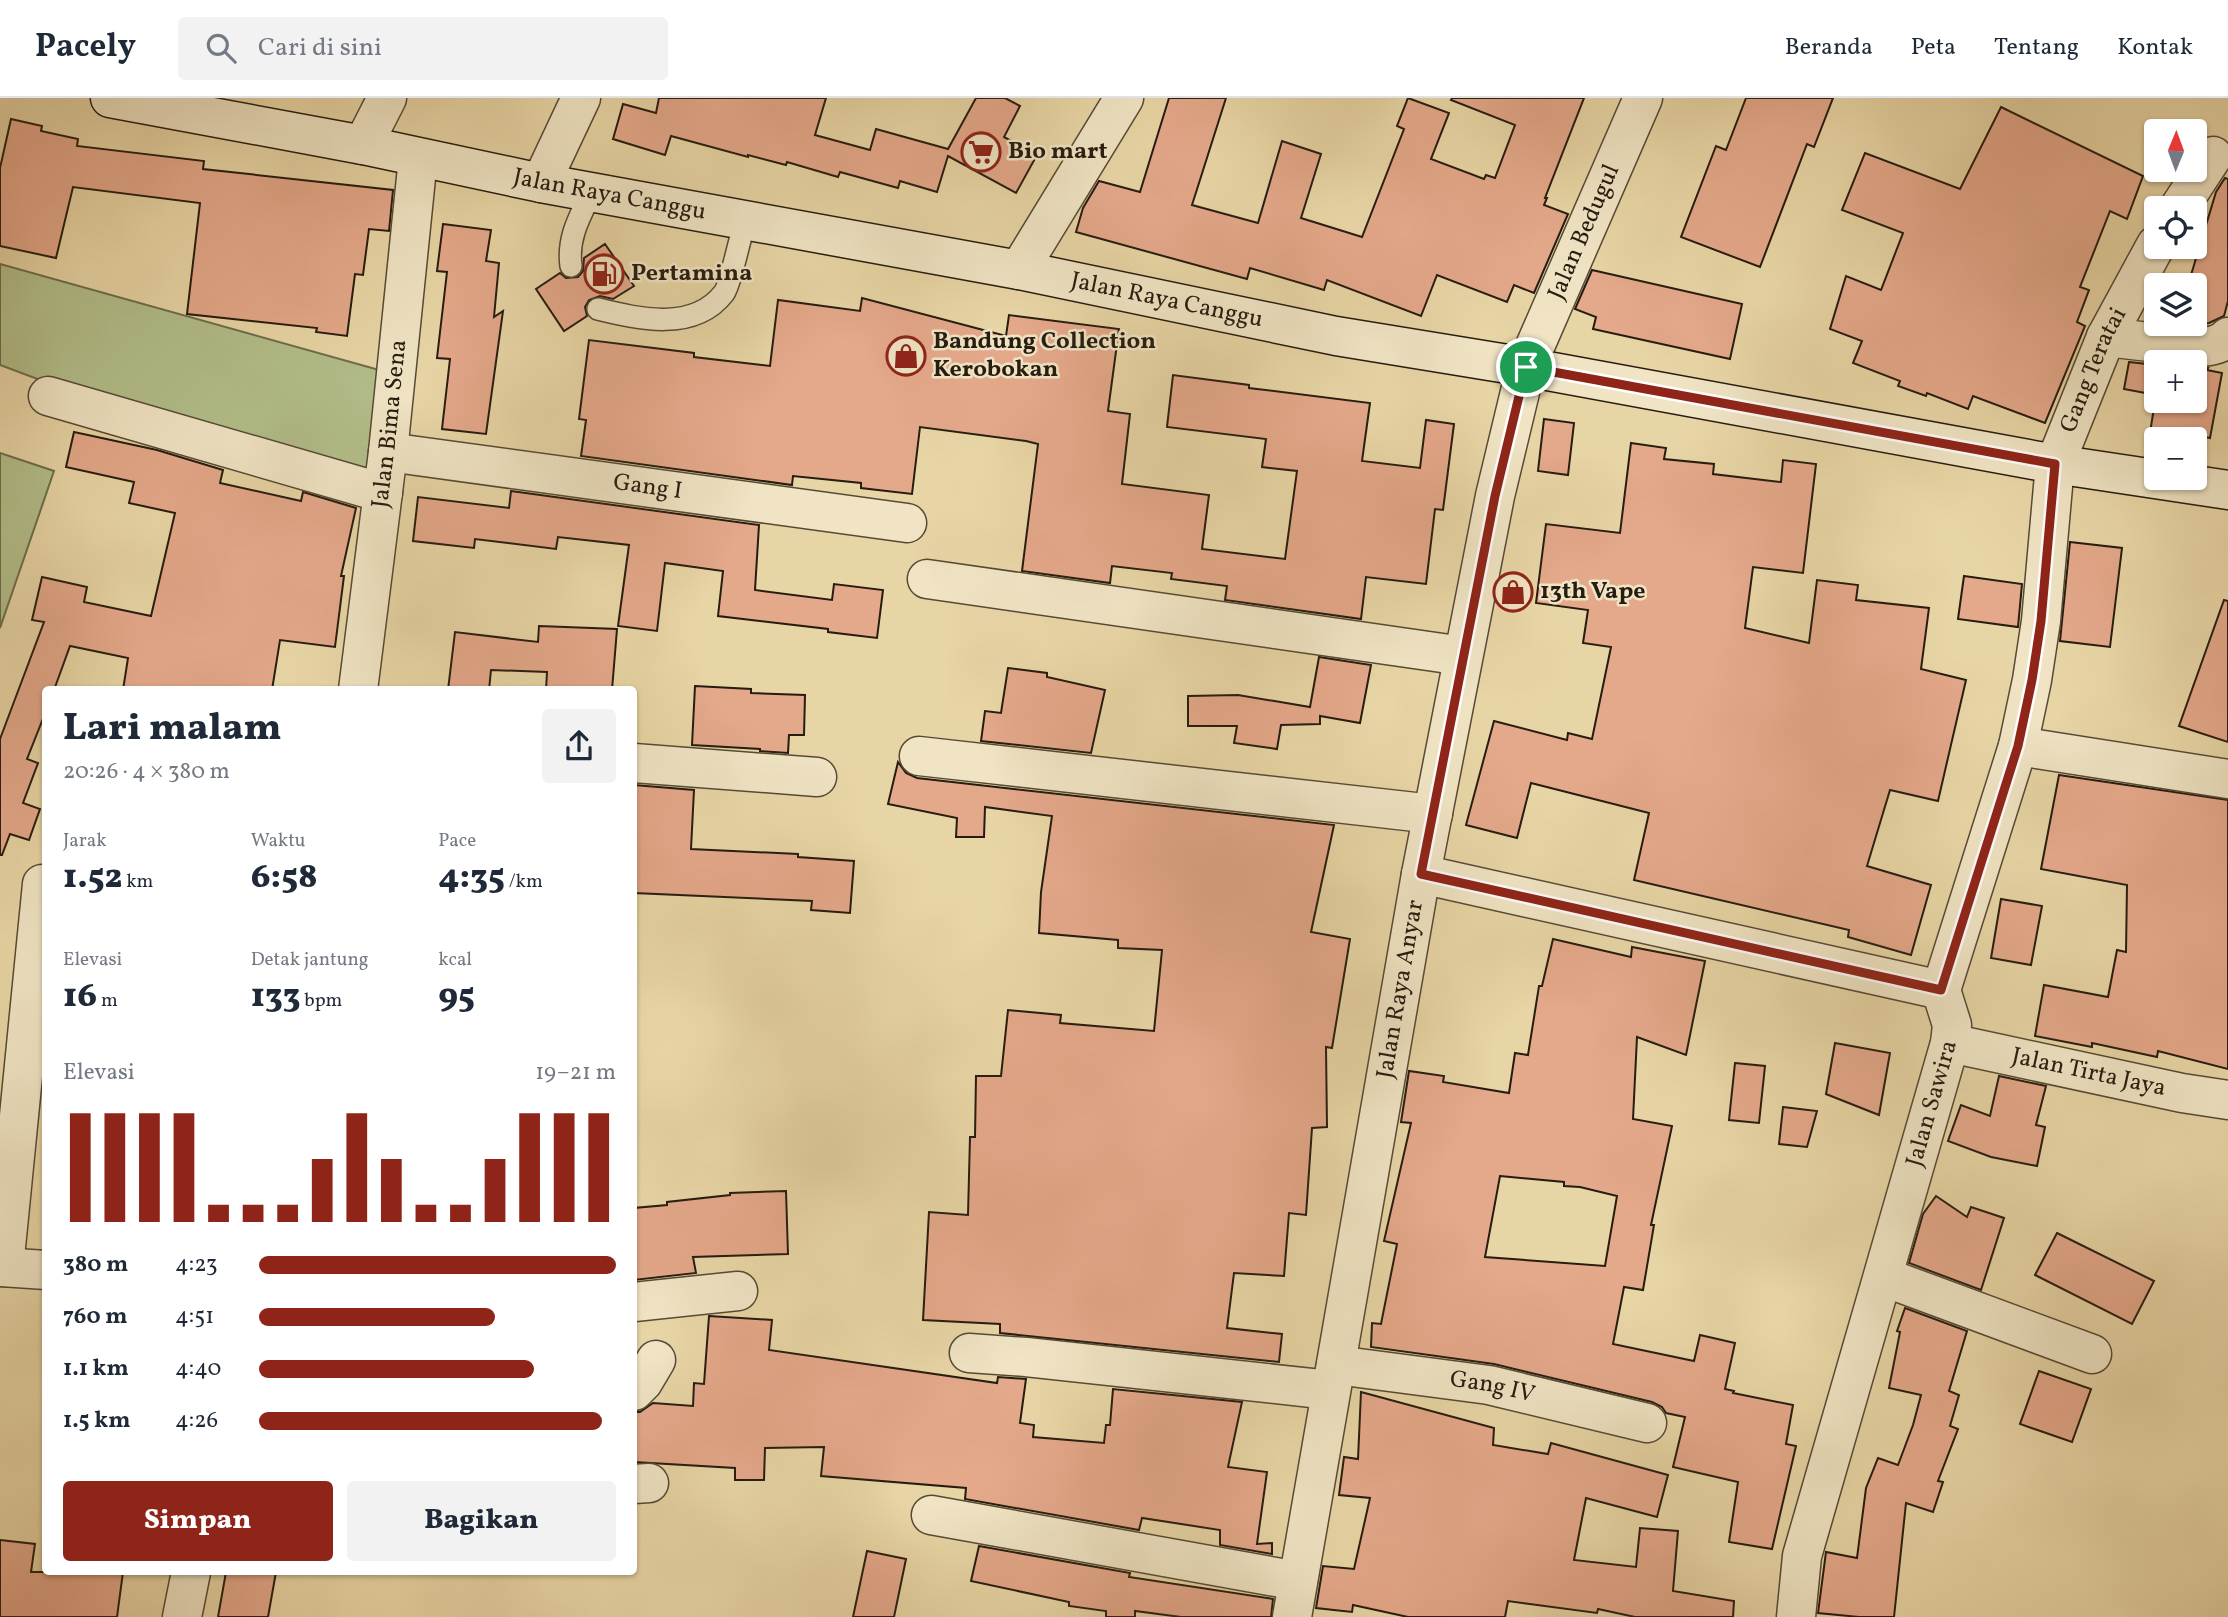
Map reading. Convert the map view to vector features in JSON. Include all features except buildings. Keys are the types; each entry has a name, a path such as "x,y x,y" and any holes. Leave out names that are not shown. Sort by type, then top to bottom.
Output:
{"street":[{"name":"Jalan Raya Canggu","path":"110,98 166,104 541,183 1019,270 1336,336 1526,367 2055,464 2228,490"},
{"path":"362,145 387,98"},
{"path":"541,183 582,98"},
{"path":"1019,270 1124,98"},
{"name":"Jalan Bedugul","path":"1526,367 1643,98"},
{"path":"2187,196 2213,156"},
{"name":"Jalan Bima Sena","path":"359,686 388,452 418,158"},
{"name":"Gang Teratai","path":"2055,464 2106,337 2148,259"},
{"path":"2106,337 2193,347 2206,347 2226,341 2228,337"},
{"name":"Jalan Raya Anyar","path":"1295,1599 1421,874 1495,496 1526,367"},
{"path":"48,396 383,493"},
{"name":"Gang I","path":"388,452 907,523"},
{"path":"1421,874 1941,990 2018,746 2041,621 2055,464"},
{"path":"927,579 1463,656"},
{"path":"2018,746 2228,779"},
{"path":"919,756 1433,814"},
{"path":"637,763 817,778"},
{"path":"42,884 2,1267 42,1270"},
{"name":"Jalan Sawira","path":"1796,1617 1802,1556 1950,1043 1952,1025 1941,990"},
{"name":"Jalan Tirta Jaya","path":"1950,1043 2182,1093 2228,1100"},
{"path":"1884,1277 2092,1354"},
{"path":"637,1302 738,1291"},
{"name":"Gang IV","path":"969,1353 1333,1378 1489,1385 1647,1423"},
{"path":"637,1388 656,1360"},
{"path":"931,1515 1295,1599"},
{"path":"182,1617 190,1575"}],"lane":[{"path":"571,266 570,238 592,191"},
{"path":"598,309 643,320 674,319 701,312 725,292 745,221"}],"green space":[{"path":"0,264 397,375 378,507 0,365"},
{"path":"0,453 54,471 0,628"}],"place":[{"name":"Bio mart","path":"981,152"},
{"name":"Pertamina","path":"604,274"},
{"name":"Bandung Collection Kerobokan","path":"906,356"},
{"name":"13th Vape","path":"1513,592"}],"route":[{"path":"1526,367 2055,464 2041,621 2018,746 1941,990 1421,874 1495,496 1526,367"}]}
